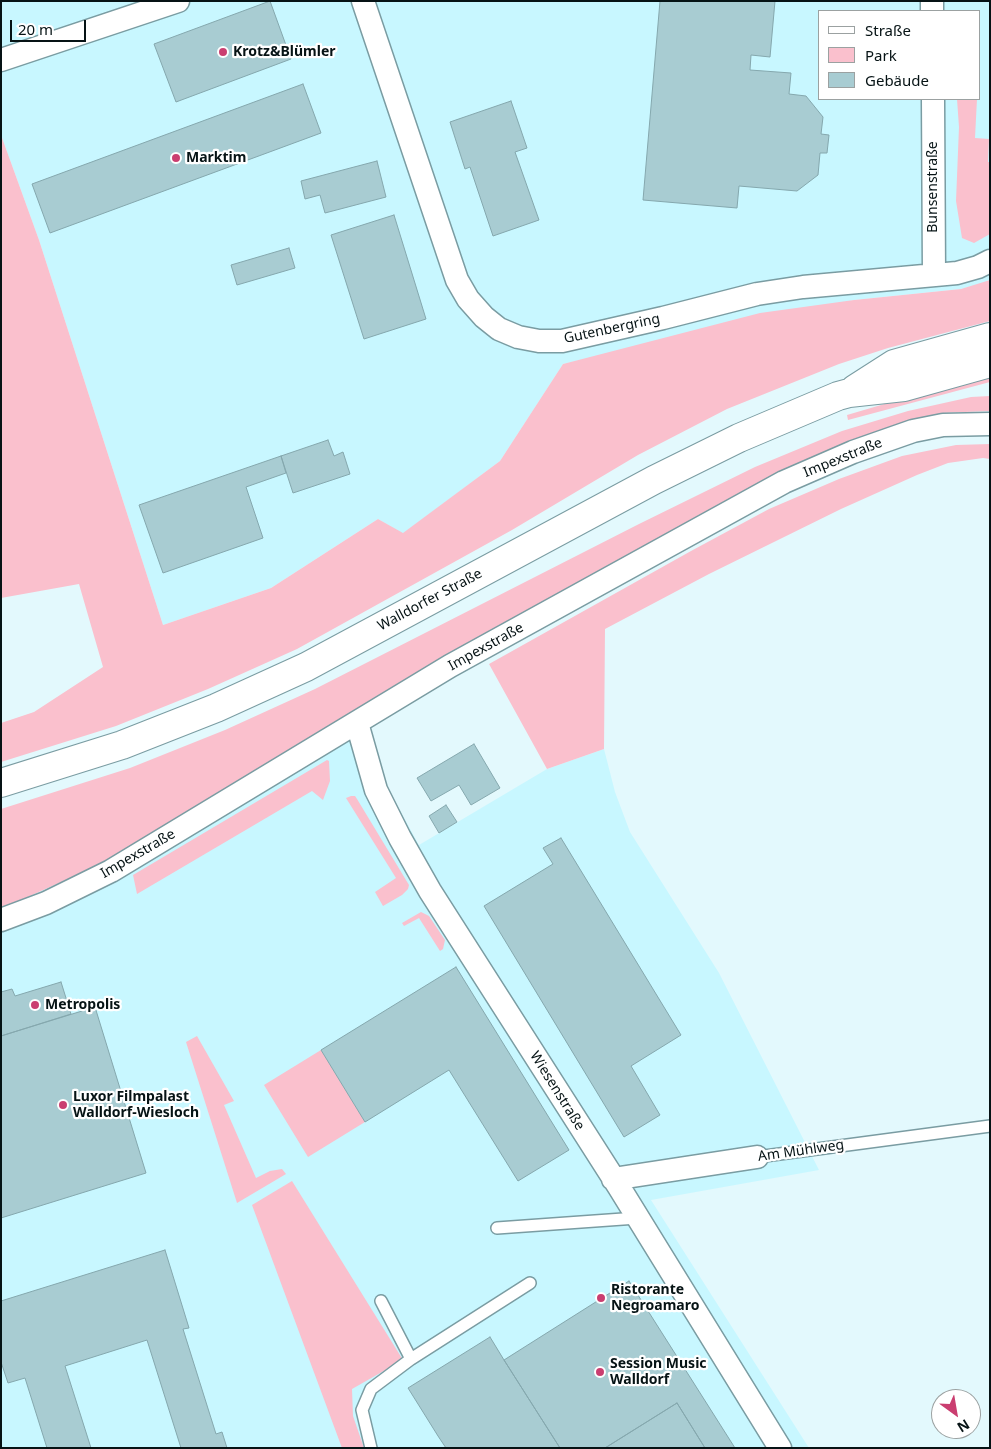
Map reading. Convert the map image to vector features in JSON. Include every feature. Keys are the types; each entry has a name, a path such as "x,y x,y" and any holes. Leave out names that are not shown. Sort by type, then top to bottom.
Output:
{"street":[{"path":"1,60 178,1"},
{"name":"Gutenbergring","path":"363,1 457,280 468,299 484,317 499,329 518,338 539,341 562,341 757,294 803,287 958,273 990,261"},
{"name":"Bunsenstraße","path":"933,100 934,275"},
{"name":"Walldorfer Straße","path":"1,783 122,745 216,708 297,671 654,480 739,438 849,393 894,364 990,337"},
{"name":"Walldorfer Straße","path":"849,393 904,387 990,363"},
{"name":"Impexstraße","path":"1,920 46,903 111,871 357,724 450,666 784,482 853,452 913,431 943,425 990,424"},
{"name":"Wiesenstraße","path":"357,724 376,790 430,891 613,1179 780,1448"},
{"name":"Am Mühlweg","path":"613,1179 757,1157"}],"lane":[{"name":"Am Mühlweg","path":"757,1157 990,1126"},
{"path":"497,1228 637,1218"},
{"path":"371,1448 362,1410 371,1389 411,1359 530,1283"},
{"path":"381,1301 411,1359"}],"shaded area":[{"path":"1,1 990,1 990,279 984,283 961,289 854,300 563,364 500,461 403,534 378,519 271,588 163,625 39,240 1,135"},
{"path":"355,720 387,787 419,845 547,769 604,749 615,792 630,832 719,973 819,1170 651,1200 809,1448 1,1448 1,909 119,856"}],"green space":[{"path":"957,100 977,100 975,138 989,139 990,234 974,243 962,238 956,201 959,127"},
{"path":"1,135 39,240 163,625 271,588 378,519 403,533 500,461 563,364 760,313 854,300 961,289 990,280 990,321 888,348 839,364 727,409 638,455 512,530 297,649 208,689 116,726 1,762 1,723 34,712 103,667 79,584 1,598"},
{"path":"990,373 990,382 848,420 847,415"},
{"path":"990,396 990,411 941,413 909,427 852,446 119,856 1,909 1,809 130,768 225,730 315,689 755,467 842,431 908,411 971,397"},
{"path":"990,444 990,459 983,458 948,463 917,475 841,509 709,574 605,629 604,749 547,769 489,664 769,509 839,479 902,456 956,445"},
{"path":"327,760 329,761 330,781 323,800 312,791 137,894 133,875"},
{"path":"355,796 357,799 409,885 402,895 383,906 375,892 396,878 346,798"},
{"path":"421,912 429,916 445,940 443,949 440,951 419,918 404,926 402,923"},
{"path":"197,1036 234,1101 224,1105 256,1178 270,1171 282,1169 286,1174 237,1203 186,1042"},
{"path":"321,1050 365,1122 308,1157 264,1085"},
{"path":"292,1181 403,1360 352,1389 353,1416 364,1448 342,1448 252,1205"}],"building":[{"name":"Krotz&Blümler","path":"270,1 291,59 176,102 154,44"},
{"path":"660,1 775,1 770,57 751,55 750,70 791,73 789,94 806,96 823,117 821,134 829,135 827,153 820,153 818,175 797,191 739,186 737,208 643,200"},
{"name":"Marktim","path":"303,84 321,133 50,233 32,184"},
{"path":"511,101 527,148 515,152 539,220 493,236 470,167 465,169 450,122"},
{"path":"377,161 386,197 325,213 320,195 305,199 301,181"},
{"path":"394,215 426,319 364,339 331,235"},
{"path":"289,248 295,268 237,285 231,265"},
{"path":"328,440 334,456 343,452 350,474 293,493 281,456"},
{"path":"281,456 286,473 246,487 263,538 163,573 139,505"},
{"path":"474,744 500,788 471,805 459,785 431,801 417,778"},
{"path":"446,805 457,822 439,833 429,816"},
{"path":"561,838 681,1035 631,1066 660,1115 624,1137 484,906 553,864 543,848"},
{"path":"456,967 569,1150 518,1181 449,1070 365,1122 321,1050"},
{"name":"Metropolis","path":"61,982 71,1014 1,1036 1,992 12,989 15,996"},
{"name":"Luxor Filmpalast Walldorf-Wiesloch","path":"95,1007 146,1173 1,1218 1,1036"},
{"path":"165,1250 189,1328 183,1329 216,1434 222,1432 227,1448 181,1448 147,1340 65,1366 91,1448 47,1448 25,1378 8,1383 1,1362 1,1301"},
{"name":"Session Music Walldorf","path":"629,1281 735,1448 705,1448 677,1403 605,1448 560,1448 504,1360"},
{"path":"490,1337 560,1448 446,1448 438,1436 408,1388"},
{"path":"677,1403 705,1448 605,1448"}],"place":[{"name":"Krotz&Blümler","path":"223,52"},
{"name":"Marktim","path":"176,158"},
{"name":"Metropolis","path":"35,1005"},
{"name":"Luxor Filmpalast Walldorf-Wiesloch","path":"63,1105"},
{"name":"Ristorante Negroamaro","path":"601,1298"},
{"name":"Session Music Walldorf","path":"600,1372"}]}
